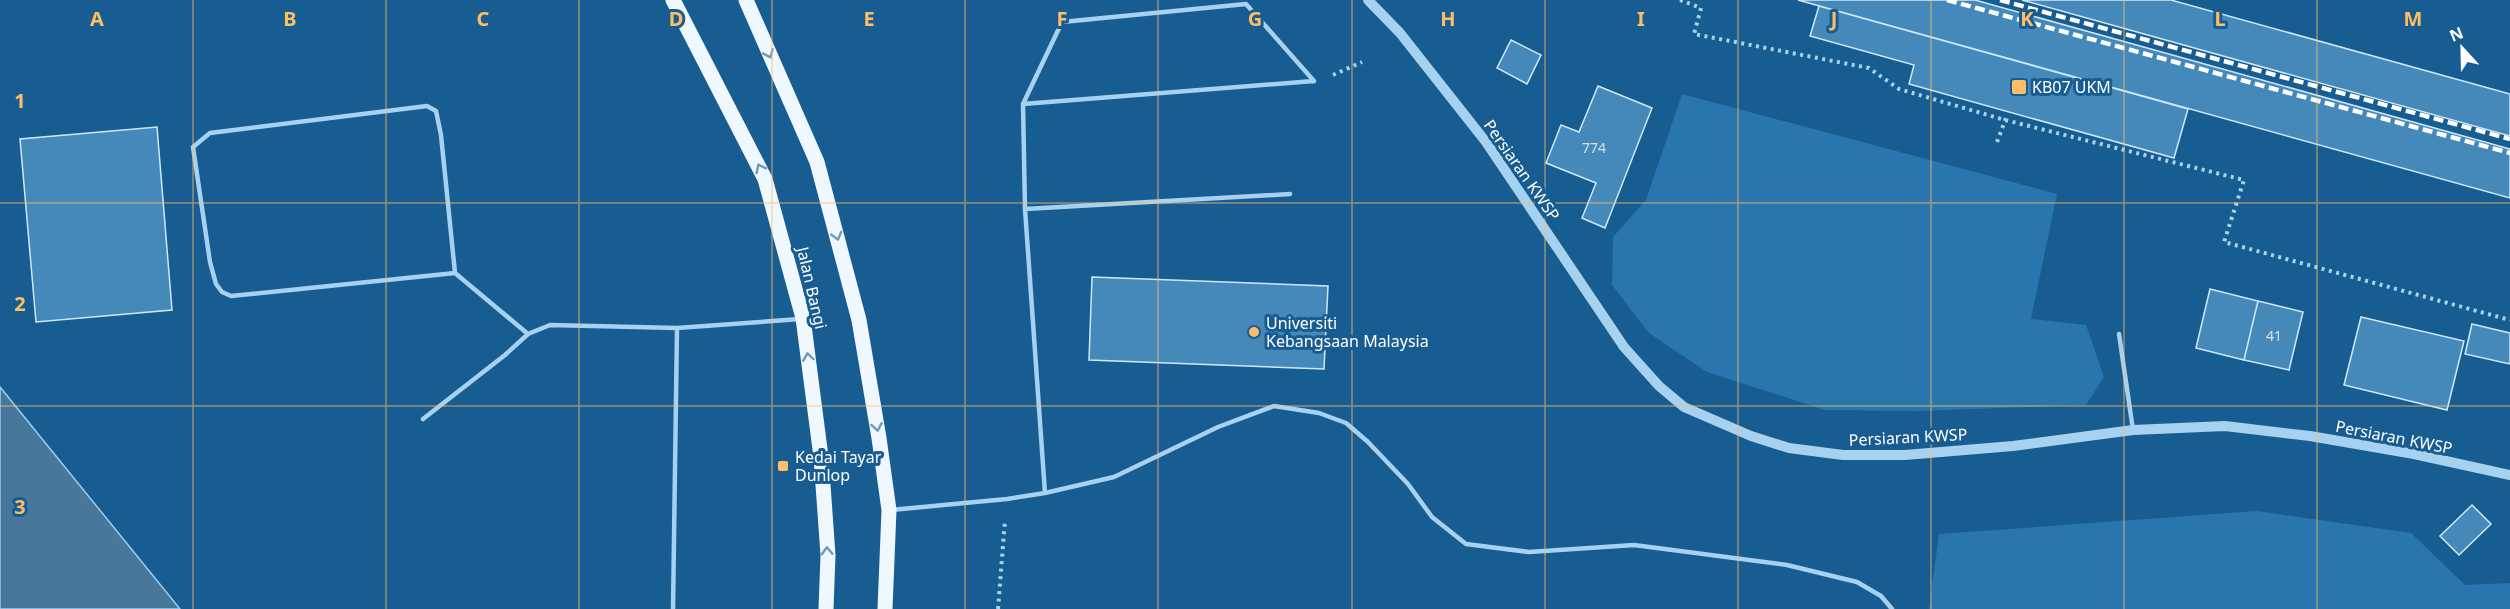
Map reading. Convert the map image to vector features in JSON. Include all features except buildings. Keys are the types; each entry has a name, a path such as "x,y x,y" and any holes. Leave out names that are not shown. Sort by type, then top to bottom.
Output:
{"main road":[{"name":"Jalan Bangi","path":"673,0 765,179 803,318 821,457 828,555 826,609"},
{"path":"746,0 817,162 859,320 889,510 885,609"}],"street":[{"name":"Persiaran KWSP","path":"1368,0 1400,33 1486,142 1624,346 1659,386 1684,407 1751,436 1790,448 1844,455 1905,455 2002,447 2133,430 2225,426 2322,438 2414,454 2510,475"}],"lane":[{"path":"1045,493 1025,209 1023,104 1062,22 1246,4 1314,81"},
{"path":"1023,104 1314,81"},
{"path":"455,273 231,296 216,284 210,262 193,147 210,133 427,106 436,111 455,273 528,334"},
{"path":"1025,209 1290,194"},
{"path":"423,419 505,355 528,334 549,325 677,328 803,318"},
{"path":"673,609 677,328"},
{"path":"2119,334 2133,430"},
{"path":"889,510 1007,499 1114,477 1218,427 1274,406 1319,413 1346,423 1368,441 1408,484 1432,517 1466,544 1528,552 1634,545 1787,565 1857,582 1881,596 1892,609"}],"path":[{"path":"1680,0 1701,8 1694,34 1869,68 1899,89 2244,180 2224,242 2510,320"},
{"path":"1314,81 1362,62"},
{"path":"1997,142 2006,118"},
{"path":"998,609 1007,499"}],"shaded area":[{"path":"1682,94 2057,194 2031,319 2086,325 2104,377 2086,405 1919,411 1825,410 1707,372 1649,333 1612,285 1613,237 1646,200"},
{"path":"0,387 180,609 0,609"},
{"path":"2257,511 2411,533 2465,585 2510,583 2510,609 1929,609 1939,534"}],"railway":[{"path":"1947,0 2510,153"},
{"path":"2000,0 2510,139"}],"place":[{"name":"KB07 UKM","path":"2019,87"},
{"name":"Universiti Kebangsaan Malaysia","path":"1254,332"},
{"name":"Kedai Tayar Dunlop","path":"783,466"}]}
